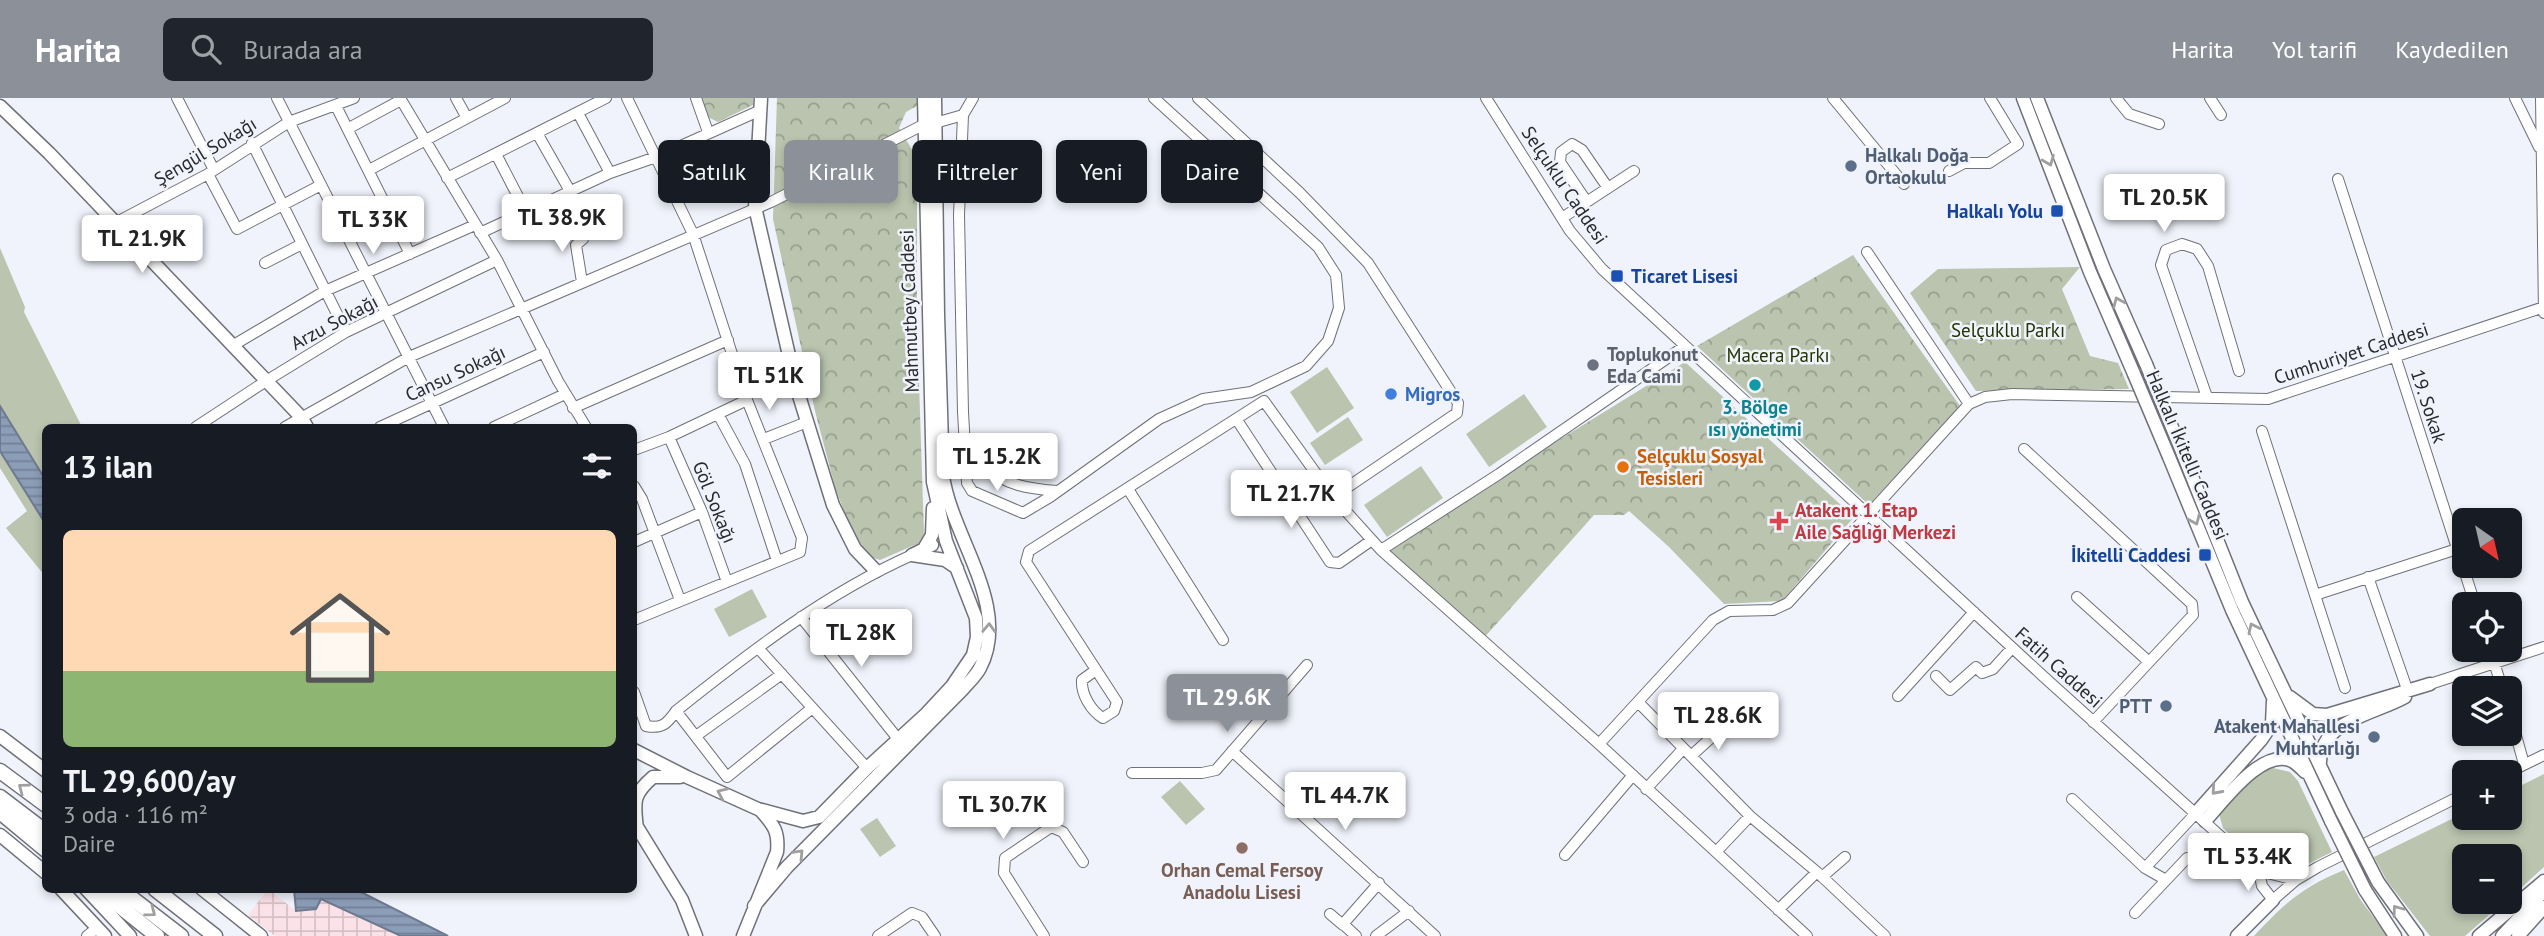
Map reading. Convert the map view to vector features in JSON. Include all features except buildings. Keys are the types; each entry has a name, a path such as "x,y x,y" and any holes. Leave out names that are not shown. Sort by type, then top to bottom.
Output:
{"highway":[{"path":"0,771 42,803"},
{"path":"0,797 42,829"},
{"path":"0,812 42,847"},
{"path":"103,893 157,936"},
{"path":"125,893 181,936"},
{"path":"160,893 215,936"}],"main road":[{"name":"Mahmutbey Caddesi","path":"754,906 787,867 962,690 979,670 990,634 990,616 984,590 951,510 943,475 930,124 924,98"},
{"name":"Mahmutbey Caddesi","path":"637,752 687,778 758,809 803,821 819,817 952,686 973,654 977,637 976,618 947,544 935,491 928,329 930,124 935,98"},
{"name":"Halkalı İkitelli Caddesi","path":"2023,98 2091,272 2232,610 2277,692 2314,771 2331,821 2365,890 2395,936"},
{"name":"Halkalı İkitelli Caddesi","path":"2037,98 2277,692"},
{"path":"761,104 755,208 796,386 833,505 855,549 876,571"},
{"path":"0,106 304,422"},
{"path":"925,547 932,535 935,491"},
{"path":"912,555 925,547 963,541"},
{"path":"912,555 947,544"},
{"path":"912,555 945,560 957,568"},
{"path":"2200,817 2272,724 2277,692 2313,714 2327,715 2430,684"},
{"path":"2200,817 2253,770 2270,760 2292,761 2314,771 2320,749 2327,737 2337,729 2430,684"},
{"path":"0,736 42,768"},
{"name":"Halkalı İkitelli Caddesi","path":"2314,771 2342,812 2378,882 2417,936"},
{"path":"637,792 653,777 668,775 687,778"},
{"path":"743,936 777,852 779,837 774,825 758,809"},
{"path":"637,828 682,900 696,936"},
{"path":"0,835 42,870"},
{"path":"2479,936 2544,881"},
{"path":"2502,936 2544,891"},
{"path":"64,893 96,933"},
{"path":"90,893 130,936"},
{"path":"207,893 261,936"},
{"path":"682,900 688,923 686,936"},
{"path":"2237,936 2273,900"},
{"path":"2518,936 2544,907"}],"street":[{"path":"177,98 237,229 321,185"},
{"path":"277,98 442,424"},
{"name":"Şengül Sokağı","path":"115,223 211,172 252,143 289,122 354,98"},
{"path":"456,98 467,118"},
{"path":"369,170 505,98"},
{"path":"447,178 606,98"},
{"path":"627,98 693,234 747,400 802,538 800,552 637,619"},
{"path":"696,98 708,132"},
{"path":"972,98 963,115 960,215 967,483 972,491 1023,513 1159,419 1203,399 1251,391 1306,366 1328,341 1339,308 1336,275 1318,247 1154,98"},
{"path":"1198,98 1300,193 1368,263 1458,403 1457,413 1333,497"},
{"name":"Selçuklu Caddesi","path":"1486,98 1562,218 1602,269 1868,516"},
{"path":"1833,98 1904,184"},
{"path":"1948,171 1964,163 1989,163 2018,144 1990,98"},
{"path":"2116,98 2129,114 2159,124"},
{"path":"2210,98 2221,115"},
{"path":"2515,98 2541,151"},
{"path":"2541,98 2543,309"},
{"path":"349,128 400,99 497,260 565,394 584,424"},
{"path":"232,346 325,291 410,254 526,212 610,173 656,157 761,104"},
{"path":"336,106 410,254"},
{"path":"578,113 610,173"},
{"path":"304,422 408,357 772,202 930,124 963,115"},
{"path":"537,133 570,191"},
{"path":"252,143 346,332"},
{"path":"1587,202 1559,162 1560,152 1572,144 1582,150 1608,188"},
{"path":"496,154 526,212"},
{"path":"1562,218 1634,171"},
{"name":"19. Sokak","path":"2338,179 2452,534"},
{"path":"582,282 576,245 583,239"},
{"path":"265,263 302,244"},
{"path":"2207,397 2161,265 2166,250 2182,244 2197,250 2208,267 2239,371"},
{"path":"1599,744 1713,620 1729,611 1773,610 1788,603 1969,404 1867,252"},
{"name":"Arzu Sokağı","path":"201,424 346,332 497,260"},
{"name":"Cumhuriyet Caddesi","path":"1969,404 1985,397 2012,394 2268,398 2543,309"},
{"path":"573,408 728,340"},
{"path":"1381,550 1499,474 1685,346"},
{"name":"Cansu Sokağı","path":"386,424 544,352"},
{"path":"500,424 565,394"},
{"path":"637,449 669,437 747,400"},
{"path":"1096,670 1082,680 1081,690 1096,714 1103,718 1114,711 1117,702 1026,562 1029,551 1264,401 1333,497 1381,550 1599,744 1807,936"},
{"path":"718,414 745,464 776,561"},
{"path":"1237,419 1330,562 1339,563 1373,540"},
{"path":"764,439 807,422"},
{"path":"2262,431 2345,688"},
{"name":"Göl Sokağı","path":"669,437 702,512 727,582"},
{"path":"964,438 987,466 1002,479 1033,489 1057,491"},
{"path":"2024,449 2192,604 2193,615 2093,722"},
{"path":"1128,489 1223,640"},
{"path":"637,491 680,600"},
{"path":"637,541 702,512"},
{"name":"Fatih Caddesi","path":"1868,516 2259,871"},
{"path":"2315,595 2452,551"},
{"path":"637,700 646,726 658,728 668,723 676,711 801,617 876,571 912,555"},
{"path":"2368,577 2407,689"},
{"path":"2077,597 2148,661"},
{"path":"1898,696 1974,612"},
{"path":"801,617 898,739"},
{"path":"2430,684 2544,647"},
{"path":"758,648 867,768"},
{"path":"1936,676 1950,690 1976,667 1982,673 1993,669 2012,648"},
{"path":"2494,663 2498,676"},
{"path":"1132,772 1202,773 1216,770 1307,665"},
{"path":"696,736 782,674"},
{"path":"1638,702 1750,816 1820,874 1885,936"},
{"path":"676,711 727,777 811,709"},
{"path":"1646,789 1687,752 1725,725"},
{"path":"2519,746 2524,764 2544,755"},
{"path":"1232,751 1435,936"},
{"path":"1565,855 1633,775"},
{"path":"2071,799 2145,868 2166,880"},
{"path":"2297,880 2259,871 2262,886 2273,900 2318,867 2452,800"},
{"path":"1716,852 1750,816"},
{"path":"2145,868 2200,817"},
{"path":"1044,936 1004,873 1005,858 1051,827 1062,831 1083,862"},
{"path":"1778,910 1845,856"},
{"path":"2135,913 2187,858"},
{"path":"1343,925 1378,883"},
{"path":"1376,936 1409,911"},
{"path":"878,936 912,913 922,917 935,936"},
{"path":"1330,914 1356,936"}],"shaded area":[{"path":"265,893 273,893 296,911 316,909 321,899 401,936 275,936 248,915"}],"green space":[{"path":"702,98 753,98 753,105 718,122 708,117"},
{"path":"777,98 917,98 917,106 906,112 899,128 912,150 912,203 917,203 917,322 924,534 919,543 880,560 868,556 857,546 835,487 815,411 773,219"},
{"path":"0,248 25,307 24,312 80,424 42,424 42,474 0,406"},
{"name":"Macera Parkı","path":"1853,255 1960,406 1869,505 1697,346"},
{"name":"Selçuklu Parkı","path":"2080,267 2062,289 2090,356 2118,363 2129,389 1976,391 1910,293 1938,269"},
{"path":"1685,362 1854,517 1782,601 1724,604 1669,547 1629,511 1624,515 1594,515 1482,640 1381,550"},
{"path":"1327,367 1354,408 1317,433 1290,392"},
{"path":"1524,394 1547,427 1489,467 1466,434"},
{"path":"1348,417 1363,440 1325,465 1310,443"},
{"path":"0,451 42,518 42,572 6,528 27,511 0,468"},
{"path":"1421,466 1443,498 1387,537 1364,505"},
{"path":"752,589 767,617 729,637 714,609"},
{"path":"2273,768 2290,772 2298,781 2332,852 2292,872 2265,868 2223,828 2219,814 2262,770"},
{"path":"2544,774 2544,867 2522,887 2522,844 2452,844 2452,914 2490,914 2465,936 2430,936 2387,881 2374,857 2452,819 2452,830 2522,830 2522,785"},
{"path":"1180,781 1205,809 1186,825 1161,797"},
{"path":"877,818 896,846 880,857 860,829"},
{"path":"2344,870 2360,899 2387,936 2254,936 2294,897"}],"water":[{"path":"0,406 42,474 42,518 0,451"},
{"path":"294,893 363,893 448,936 401,936 321,899 316,909 296,911"}],"place":[{"name":"Halkalı Doğa Ortaokulu","path":"1851,166"},
{"name":"Halkalı Yolu","path":"2057,211"},
{"name":"Ticaret Lisesi","path":"1617,276"},
{"name":"Toplukonut Eda Cami","path":"1593,365"},
{"name":"3. Bölge ısı yönetimi","path":"1755,385"},
{"name":"Migros","path":"1391,394"},
{"name":"Selçuklu Sosyal Tesisleri","path":"1623,467"},
{"name":"Atakent 1. Etap Aile Sağlığı Merkezi","path":"1779,521"},
{"name":"İkitelli Caddesi","path":"2205,555"},
{"name":"PTT","path":"2166,706"},
{"name":"Atakent Mahallesi Muhtarlığı","path":"2374,737"},
{"name":"Orhan Cemal Fersoy Anadolu Lisesi","path":"1242,848"}]}
